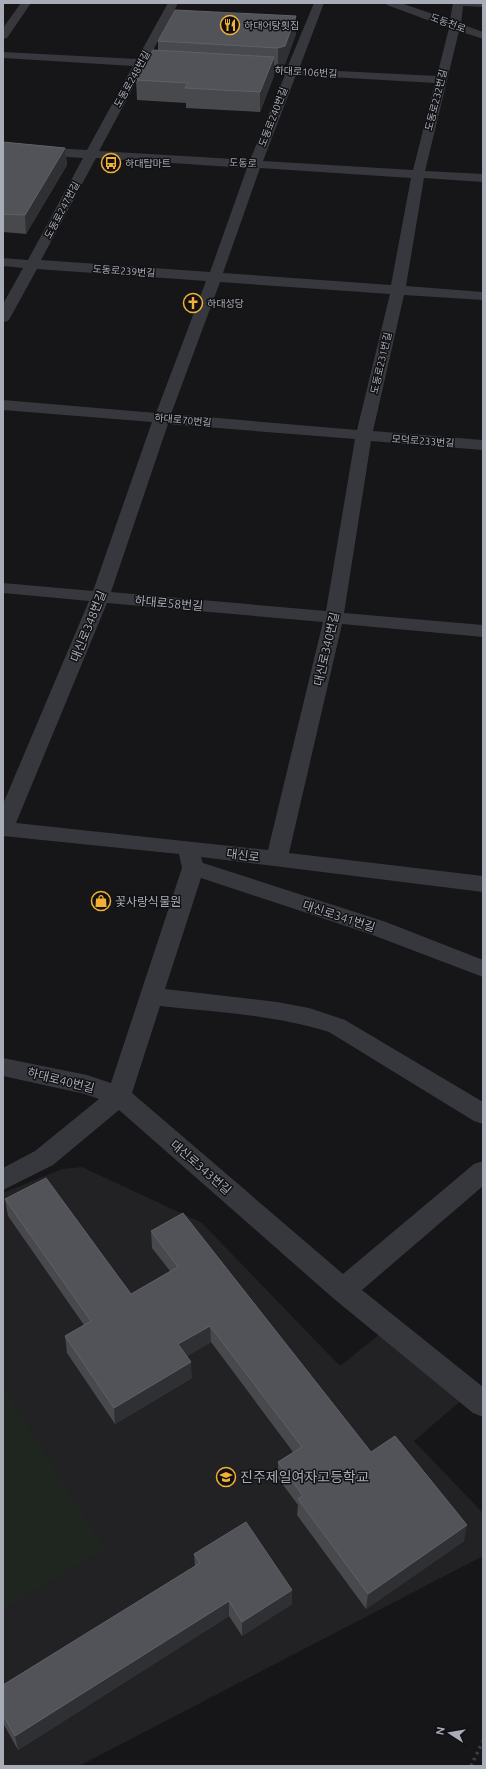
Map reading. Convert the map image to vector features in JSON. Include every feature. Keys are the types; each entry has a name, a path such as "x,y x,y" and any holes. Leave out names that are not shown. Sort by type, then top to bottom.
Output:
{"street":[{"path":"3,36 26,3"},
{"name":"도동로248번길","path":"90,156 173,3"},
{"name":"도동로240번길","path":"255,164 319,3"},
{"name":"도동천로","path":"391,3 412,10 459,15"},
{"path":"412,10 424,10 428,7 426,3"},
{"path":"463,3 483,4"},
{"name":"도동천로","path":"444,10 459,15 483,36"},
{"name":"도동로232번길","path":"418,174 459,15"},
{"path":"3,55 188,66"},
{"name":"하대로106번길","path":"267,70 441,80"},
{"name":"도동로","path":"3,149 90,156 255,164 483,178"},
{"name":"도동로247번길","path":"3,318 90,156"},
{"path":"162,418 216,277 255,164"},
{"name":"도동로231번길","path":"364,436 398,289 418,174"},
{"path":"3,262 33,264"},
{"name":"도동로239번길","path":"33,264 398,289"},
{"path":"398,289 483,296"},
{"name":"하대로70번길","path":"3,405 364,436"},
{"name":"대신로348번길","path":"3,829 100,597 162,418"},
{"name":"모덕로233번길","path":"364,436 483,445"},
{"name":"대신로340번길","path":"277,859 334,617 364,436"},
{"name":"하대로58번길","path":"3,588 483,631"},
{"name":"대신로","path":"3,829 191,858 277,859 483,884"},
{"path":"3,1180 44,1158 119,1096 152,996 191,858"},
{"name":"대신로341번길","path":"191,858 378,928 483,970"},
{"path":"152,996 277,1011 309,1017 337,1026 483,1114"},
{"name":"하대로40번길","path":"3,1067 87,1085 119,1096"},
{"name":"대신로343번길","path":"119,1096 343,1290 483,1404"},
{"path":"343,1290 483,1172"}],"path":[{"path":"471,1766 483,1741"}],"shaded area":[{"name":"진주제일여자고등학교","path":"82,1167 202,1223 340,1366 380,1334 470,1393 414,1441 483,1513 483,1556 79,1766 3,1766 3,1193 62,1169"},
{"path":"3,1388 105,1549 3,1609"}],"building":[{"path":"175,10 296,16 285,46 278,48 158,41"},
{"path":"153,50 274,57 260,92 185,88 188,83 136,80"},
{"path":"3,142 65,148 25,215 3,214"},
{"path":"46,1178 131,1294 178,1267 151,1231 183,1213 371,1452 395,1436 467,1525 368,1594 298,1499 303,1496 278,1462 302,1447 210,1326 178,1344 191,1362 114,1408 65,1336 91,1321 5,1199"},
{"path":"246,1522 292,1590 242,1622 229,1601 15,1736 3,1715 3,1685 200,1563 194,1554"}],"place":[{"name":"하대어탕횟집","path":"230,25"},
{"name":"하대탑마트","path":"111,163"},
{"name":"하대성당","path":"193,303"},
{"name":"꽃사랑식물원","path":"101,901"},
{"name":"진주제일여자고등학교","path":"226,1477"}]}
